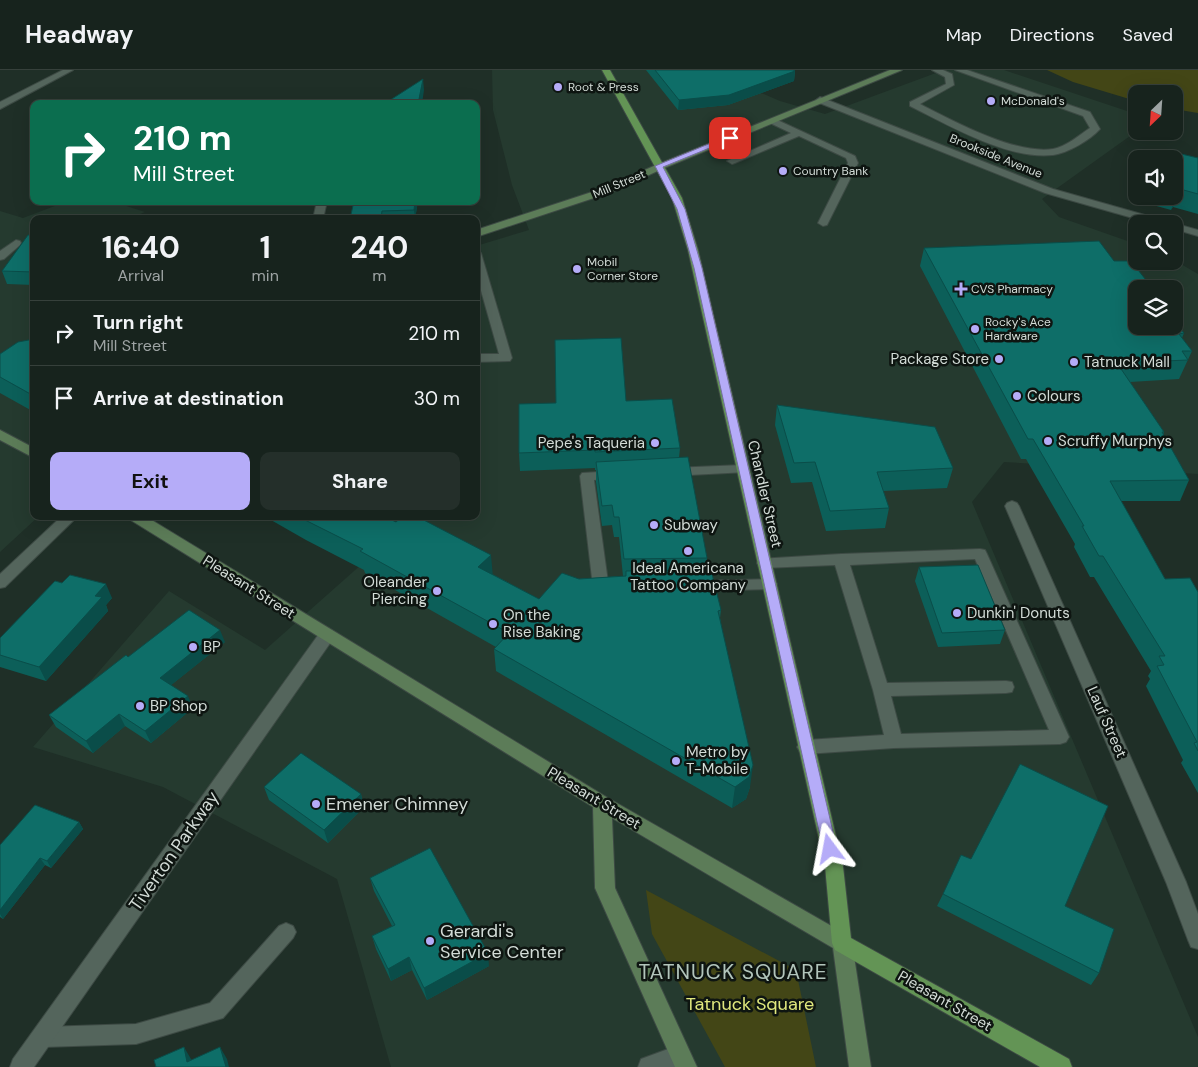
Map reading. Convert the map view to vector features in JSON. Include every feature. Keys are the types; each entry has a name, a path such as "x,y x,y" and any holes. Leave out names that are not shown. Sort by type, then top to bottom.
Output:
{"main road":[{"name":"Chandler Street","path":"606,70 677,198 688,233 702,286 742,469 834,866 842,943"},
{"name":"Mill Street","path":"480,233 608,190 659,166 898,70"},
{"path":"0,434 30,452"},
{"name":"Pleasant Street","path":"140,520 602,803 842,943 1061,1067"},
{"path":"602,803 605,888 682,1061"},
{"path":"842,943 860,1067"}],"street":[{"path":"0,106 69,70"},
{"path":"936,70 949,76 950,85 913,104 966,131 1036,154 1057,152 1095,129 1087,114 959,70"},
{"name":"Brookside Avenue","path":"820,100 1049,191 1135,215"},
{"path":"773,121 850,156 853,163 823,223"},
{"path":"732,161 798,132"},
{"path":"1183,229 1198,233"},
{"path":"0,257 16,243"},
{"path":"480,267 506,358 480,358"},
{"path":"655,473 742,469"},
{"path":"626,474 587,476 601,587 629,587"},
{"name":"Lauf Street","path":"1012,506 1176,882 1198,940"},
{"path":"0,583 66,520"},
{"path":"764,563 980,554 1060,737 894,741 806,747"},
{"path":"841,559 881,690 894,741"},
{"path":"676,586 769,584"},
{"name":"Tiverton Parkway","path":"25,1065 42,1038 327,635"},
{"path":"881,690 1006,687"},
{"path":"42,1038 136,1034 216,1011 286,932"},
{"path":"649,1067 682,1061"}],"shaded area":[{"path":"492,70 707,70 780,101 825,114 944,70 1004,70 1128,111 1128,137 1042,199 1059,217 1128,241 1128,270 1183,270 1183,265 1198,274 1198,474 1004,462 972,502 1198,1037 1198,1067 391,1067 337,879 163,787 33,747 169,591 265,650 411,520 480,520 480,245 529,230 512,185 493,110"},
{"path":"57,205 123,205 145,212 138,215 31,215"},
{"path":"0,211 23,218 30,215 30,520 35,520 0,552"}],"green space":[{"path":"1047,70 1198,70 1198,113 1183,110 1183,85 1128,85 1128,99 1073,82"},
{"name":"Tatnuck Square","path":"646,890 796,970 816,1067 725,1067 652,934"}],"building":[{"path":"655,70 795,71 729,95 679,100"},
{"path":"423,79 419,100 390,100"},
{"path":"1183,154 1198,158 1198,194 1183,190"},
{"path":"353,205 415,205 414,210 382,211 382,215 351,215"},
{"path":"28,235 30,235 30,272 2,271"},
{"path":"1099,241 1114,261 1128,261 1128,270 1138,270 1146,280 1128,280 1128,335 1180,335 1192,351 1182,351 1188,360 1117,363 1164,432 1162,432 1189,480 1110,481 1165,579 1190,578 1198,592 1198,751 1194,743 1197,742 1157,666 1164,665 1159,656 1165,656 1103,556 1099,556 1082,526 1084,526 1033,439 1028,439 924,248"},
{"path":"621,338 626,401 672,399 680,448 519,453 519,404 556,403 555,340"},
{"path":"30,340 30,394 0,377 0,354 18,342"},
{"path":"777,405 935,427 953,468 877,472 889,508 830,511 815,462 794,463"},
{"name":"Subway","path":"688,457 707,558 624,559 619,517 614,517 612,505 602,506 596,462"},
{"path":"305,520 392,520 396,522 398,520 424,520 491,555 478,567 539,599 562,573 579,579 626,576 626,571 711,570 721,610 718,611 753,765 749,777 735,787 494,649 509,633 360,551 363,549"},
{"name":"Dunkin' Donuts","path":"978,565 1005,630 942,633 919,567"},
{"path":"70,575 106,584 95,596 102,597 39,667 0,655 0,638 55,581 62,583"},
{"path":"189,610 220,630 160,678 188,696 145,731 119,714 86,741 49,715 126,655 128,657"},
{"name":"Emener Chimney","path":"301,753 361,794 324,830 264,787"},
{"path":"1020,764 1108,806 1065,906 1114,929 1099,973 943,894 961,855 971,859"},
{"path":"35,805 79,822 47,861 40,858 0,910 0,845"},
{"name":"Gerardi's Service Center","path":"430,848 488,953 424,988 409,957 388,969 372,936 395,925 370,878"},
{"path":"184,1047 187,1062 220,1047 226,1067 156,1067 154,1060"}],"place":[{"name":"Root & Press","path":"558,87"},
{"name":"McDonald's","path":"991,101"},
{"name":"Country Bank","path":"783,171"},
{"name":"Mobil Corner Store","path":"577,269"},
{"name":"CVS Pharmacy","path":"961,289"},
{"name":"Rocky's Ace Hardware","path":"975,329"},
{"name":"Package Store","path":"999,359"},
{"name":"Tatnuck Mall","path":"1074,362"},
{"name":"Colours","path":"1017,396"},
{"name":"Scruffy Murphys","path":"1048,441"},
{"name":"Pepe's Taqueria","path":"655,443"},
{"name":"Subway","path":"654,525"},
{"name":"Ideal Americana Tattoo Company","path":"688,551"},
{"name":"Oleander Piercing","path":"437,591"},
{"name":"Dunkin' Donuts","path":"957,613"},
{"name":"On the Rise Baking","path":"493,624"},
{"name":"BP","path":"193,647"},
{"name":"BP Shop","path":"140,706"},
{"name":"Metro by T-Mobile","path":"676,761"},
{"name":"Emener Chimney","path":"316,804"},
{"name":"Gerardi's Service Center","path":"430,941"}],"district":[{"name":"TATNUCK SQUARE","path":"733,972"}],"route":[{"path":"730,138 659,166 677,198 698,268 830,849"}]}
